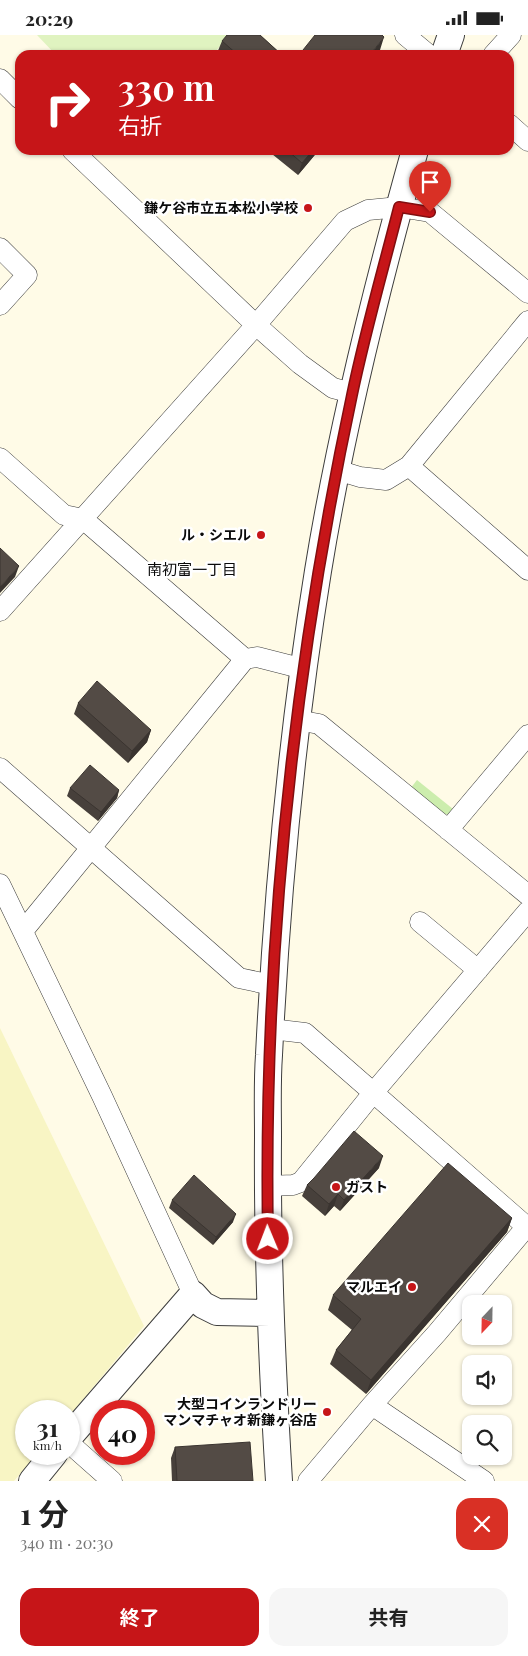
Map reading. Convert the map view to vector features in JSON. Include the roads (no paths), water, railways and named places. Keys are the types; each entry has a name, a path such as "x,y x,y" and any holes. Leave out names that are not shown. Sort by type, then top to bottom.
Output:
{"street":[{"path":"405,35 423,50"},
{"path":"446,50 451,35"},
{"path":"498,50 511,35"},
{"path":"0,79 15,94"},
{"path":"514,128 528,141"},
{"path":"77,155 256,325 300,364 333,389 352,393"},
{"path":"280,1481 270,1313 267,1186 272,985 282,851 297,720 318,571 337,470 352,393 414,155"},
{"path":"0,611 256,325 345,221 368,210 399,207 430,212 528,293"},
{"path":"0,248 27,275 0,305"},
{"path":"337,470 360,477 386,480 409,466 528,321"},
{"path":"0,458 64,515 82,519 245,659"},
{"path":"409,466 528,569"},
{"path":"23,931 245,659 256,657 304,669"},
{"path":"297,720 319,723 528,895"},
{"path":"448,830 528,735"},
{"path":"0,769 239,978 272,985"},
{"path":"0,884 102,1096 193,1294 203,1305 217,1311 270,1313"},
{"path":"267,1186 293,1185 301,1182 373,1093 528,911"},
{"path":"420,922 478,970"},
{"path":"271,1029 305,1033 527,1226 308,1481"},
{"path":"80,1424 193,1294"},
{"path":"372,1405 484,1481"},
{"path":"80,1453 112,1481"},
{"path":"32,1481 45,1465"}],"place":[{"name":"鎌ケ谷市立五本松小学校","path":"308,208"},
{"name":"ル・シエル","path":"261,535"},
{"name":"ガスト","path":"336,1187"},
{"name":"マルエイ","path":"412,1287"},
{"name":"大型コインランドリー マンマチャオ新鎌ヶ谷店","path":"327,1412"}],"district":[{"name":"南初富一丁目","path":"192,570"}]}
